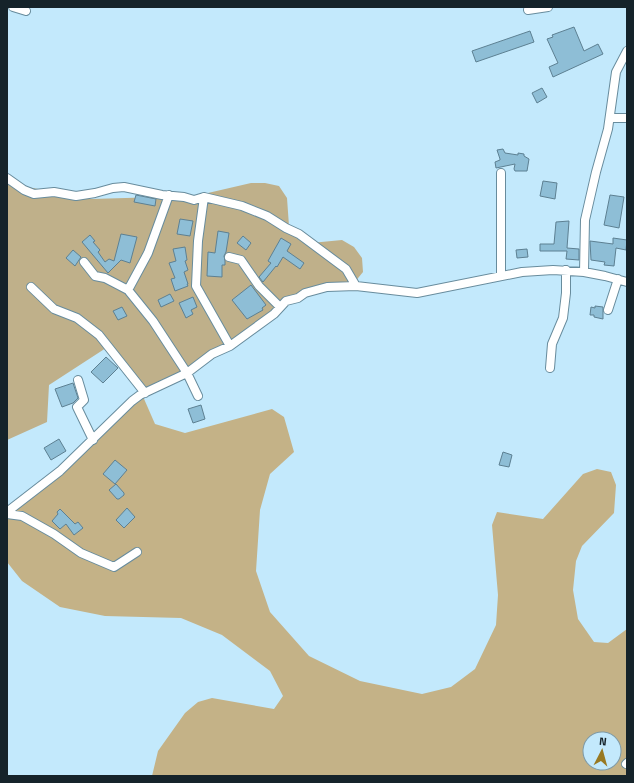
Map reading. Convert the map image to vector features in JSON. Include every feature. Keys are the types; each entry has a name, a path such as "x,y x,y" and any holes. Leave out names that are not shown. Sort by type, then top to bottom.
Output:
{"street":[{"path":"13,7 26,11"},
{"path":"528,10 548,7"},
{"path":"584,272 585,220 610,118 616,72 627,51"},
{"path":"610,118 627,118"},
{"path":"501,173 501,276"},
{"path":"7,178 24,190 34,194 54,192 76,196 124,187 194,200 204,197 242,206 267,216 299,234 346,269 356,286"},
{"path":"128,290 148,253 169,195"},
{"path":"204,197 198,241 196,286 230,346"},
{"path":"229,257 241,260 259,286 280,307"},
{"path":"84,262 95,276 105,278 128,290 153,321 187,373 198,396"},
{"path":"7,513 60,472 132,401 145,393 187,373 212,354 230,346 274,314 286,300 298,298 305,293 328,287 356,286 417,293 522,272 553,270 584,272 627,282"},
{"path":"550,368 552,344 563,318 566,293 566,270"},
{"path":"608,310 618,279"},
{"path":"31,287 54,309 77,318 99,335 145,393"},
{"path":"78,380 84,400 77,407 93,440"},
{"path":"7,513 22,516 54,534 81,553 114,567 137,552"}],"shaded area":[{"path":"7,181 17,185 91,199 195,196 251,183 265,183 279,186 287,198 289,226 311,243 342,240 354,247 362,258 363,272 354,283 301,298 278,311 216,357 141,392 106,348 49,385 47,422 7,440"},
{"path":"141,392 155,424 185,433 272,409 284,417 294,452 270,474 260,510 256,571 270,612 309,656 360,681 422,694 451,687 475,669 496,625 498,595 492,525 497,512 543,519 583,474 597,469 611,472 616,485 614,513 582,546 576,561 573,590 578,619 594,642 608,643 627,629 627,776 152,776 158,751 185,713 198,702 212,698 274,709 283,696 270,671 222,635 181,618 105,616 60,607 22,581 7,562 7,509 54,474 130,397"}],"building":[{"path":"574,27 584,51 598,44 603,54 553,77 549,67 558,63 547,39 553,37 552,35"},
{"path":"530,31 534,42 476,62 472,51"},
{"path":"542,88 547,97 537,103 532,93"},
{"path":"503,149 505,153 518,155 518,153 524,154 524,156 529,159 527,171 515,171 515,164 496,168 495,162 500,160 497,150"},
{"path":"543,181 557,183 555,199 540,196"},
{"path":"136,195 156,199 155,206 134,202"},
{"path":"610,195 624,197 619,228 604,225"},
{"path":"180,219 193,221 190,236 177,234"},
{"path":"569,221 567,248 579,249 579,260 566,259 567,251 540,251 540,244 554,244 556,222"},
{"path":"218,231 229,233 224,256 225,265 222,265 222,277 207,276 208,252 215,253"},
{"path":"121,234 137,237 130,263 121,260 108,273 82,242 90,235 95,241 93,242 100,250 98,252 105,262 109,259 114,261"},
{"path":"243,236 251,243 246,250 237,243"},
{"path":"281,238 291,244 287,251 304,263 300,269 283,257 277,267 276,266 263,282 259,277 271,263 268,261"},
{"path":"613,238 627,240 626,250 616,248 614,266 604,265 605,262 591,260 590,241 613,244"},
{"path":"185,247 187,260 185,261 188,270 184,272 188,286 175,291 171,279 175,278 169,263 176,261 173,249"},
{"path":"527,249 528,257 517,258 516,250"},
{"path":"73,250 81,257 75,266 66,258"},
{"path":"251,285 266,305 262,308 263,310 247,319 232,300"},
{"path":"170,294 174,301 161,307 158,300"},
{"path":"193,297 197,307 191,310 193,314 186,318 179,303"},
{"path":"595,306 603,307 603,319 590,315 591,307 595,308"},
{"path":"122,307 127,316 118,320 113,311"},
{"path":"106,357 118,368 103,383 91,372"},
{"path":"73,383 78,398 73,403 62,407 55,389"},
{"path":"201,405 205,419 193,423 188,409"},
{"path":"59,439 66,451 51,460 44,448"},
{"path":"503,452 512,455 509,467 499,465"},
{"path":"115,460 127,470 115,484 103,474"},
{"path":"116,484 124,493 124,495 119,499 117,499 109,490"},
{"path":"127,508 135,517 124,528 116,520"},
{"path":"60,509 75,524 78,522 83,528 74,535 66,524 60,529 52,521"}]}
